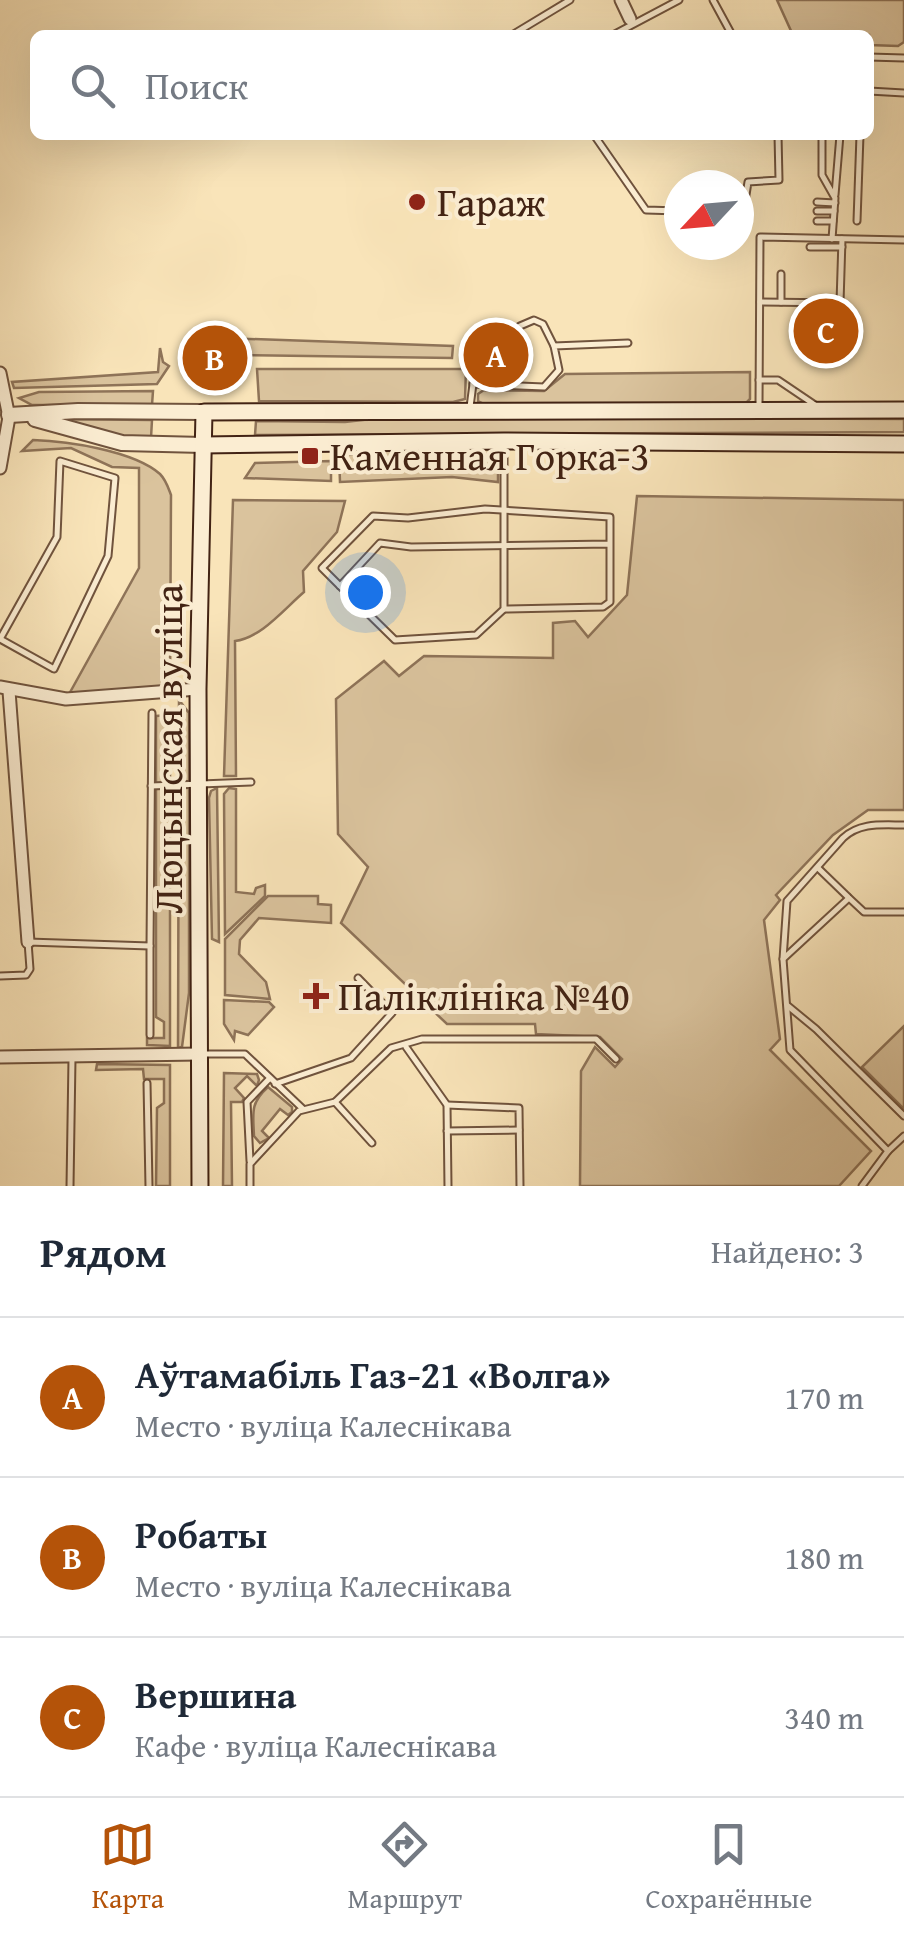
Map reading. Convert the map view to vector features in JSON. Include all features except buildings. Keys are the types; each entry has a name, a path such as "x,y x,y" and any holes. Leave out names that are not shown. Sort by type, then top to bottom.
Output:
{"main road":[{"path":"204,412 904,410"},
{"name":"Люцынская вуліца","path":"200,1186 198,690 204,412"},
{"path":"203,445 504,441 904,444"}],"street":[{"path":"621,0 632,21"},
{"path":"0,373 14,415 0,468"},
{"path":"14,415 204,412"},
{"path":"14,415 122,443 203,445"},
{"path":"28,942 5,689 66,699 198,690"},
{"path":"0,1056 199,1054"}],"lane":[{"path":"520,30 570,0"},
{"path":"620,30 679,0"},
{"path":"713,0 729,30"},
{"path":"874,57 904,58"},
{"path":"874,91 904,93"},
{"path":"597,140 646,210 664,211"},
{"path":"754,182 779,180 778,140"},
{"path":"822,140 822,175 835,200"},
{"path":"832,238 840,140"},
{"path":"857,220 860,140"},
{"path":"817,202 835,200"},
{"path":"817,211 834,211"},
{"path":"817,222 833,221"},
{"path":"756,410 764,312 760,302 760,237 904,240"},
{"path":"760,302 840,303 842,239"},
{"path":"810,247 842,248"},
{"path":"781,274 781,302"},
{"path":"470,410 475,360 520,326 534,320 543,324 554,346 559,370 544,387 473,384"},
{"path":"554,346 628,344"},
{"path":"759,380 778,380 820,409"},
{"path":"504,441 504,609"},
{"path":"60,461 115,478 108,556 54,669 0,639 57,537 60,461"},
{"path":"504,510 610,517 610,602 603,607 504,609 476,636 401,642 322,568 373,516 408,518 504,510"},
{"path":"340,586 380,543 410,547 610,544"},
{"path":"150,1035 152,713"},
{"path":"151,786 251,782"},
{"path":"888,1151 790,1050 783,959 787,901 852,830 904,825"},
{"path":"818,868 864,912 904,912"},
{"path":"783,959 849,898"},
{"path":"0,976 26,975 30,968 28,942 150,946"},
{"path":"250,1186 247,1102 272,1081 351,1058 392,1014 358,978"},
{"path":"788,1006 816,1028 904,1116"},
{"path":"250,1164 302,1109 334,1102 391,1048 422,1039 596,1039 616,1059"},
{"path":"406,1046 447,1105 448,1186"},
{"path":"199,1054 245,1054 302,1109"},
{"path":"70,1186 72,1057"},
{"path":"147,1083 148,1186"},
{"path":"334,1102 372,1144"},
{"path":"447,1105 518,1108 520,1186"},
{"path":"447,1131 519,1130"},
{"path":"862,1186 904,1136"}],"shaded area":[{"path":"777,0 904,0 904,42 898,46 874,45 874,30 791,30"},
{"path":"222,338 453,346 452,358 240,355 221,363 218,354"},
{"path":"160,348 163,362 169,366 157,384 14,388 12,382 158,372"},
{"path":"257,369 466,369 465,399 259,401"},
{"path":"750,372 750,399 745,404 478,401 478,394 484,390 544,391 565,374"},
{"path":"153,391 152,405 32,405 19,398 39,392"},
{"path":"389,417 904,419 904,432 255,435 256,421 345,422"},
{"path":"45,419 152,420 151,438 113,436 79,424"},
{"path":"33,440 118,453 149,466 165,481 171,495 170,687 68,696 139,568 139,468 112,467 71,448 22,451"},
{"path":"396,448 498,449 498,482 452,477 340,482 339,456"},
{"path":"331,461 331,481 245,478 255,463"},
{"path":"637,496 904,500 904,810 868,810 833,835 776,895 780,900 764,920 780,1039 770,1050 871,1151 839,1186 580,1186 581,1071 595,1047 615,1067 622,1059 600,1037 536,1034 535,1024 447,1024 341,923 368,867 338,834 336,699 384,661 399,676 424,656 553,658 553,623 575,621 588,637 627,595"},
{"path":"233,500 345,501 337,532 303,571 304,592 263,629 235,641 236,776 224,776"},
{"path":"179,700 189,713 189,993 182,1047 178,1048"},
{"path":"170,715 170,1046 147,1045 147,1038 164,1038 164,1022 156,1017 156,716"},
{"path":"217,788 219,942 212,939 209,798"},
{"path":"229,788 236,789 236,892 254,894 256,888 265,885 265,896 225,934 224,794"},
{"path":"268,896 318,896 318,904 331,905 331,923 259,918 240,940 239,954 266,982 270,999 225,995 225,939"},
{"path":"224,1000 269,1002 274,1007 248,1035 235,1031 234,1040 224,1024"},
{"path":"904,1026 904,1109 862,1067"},
{"path":"97,1064 170,1065 170,1186 156,1186 157,1108 164,1103 164,1079 144,1079 143,1069 96,1070"},
{"path":"224,1073 257,1074 259,1080 257,1086 247,1076 235,1088 244,1098 242,1102 231,1102 232,1186 223,1186"},
{"path":"268,1087 292,1107 292,1112 288,1115 280,1109 262,1131 269,1138 260,1143 254,1136 254,1109"}],"place":[{"name":"Гараж","path":"417,202"},
{"name":"Вершина","path":"826,331"},
{"name":"Аўтамабіль Газ-21 «Волга»","path":"496,355"},
{"name":"Робаты","path":"215,358"},
{"name":"Каменная Горка-3","path":"310,456"},
{"name":"Паліклініка №40","path":"316,996"}]}
